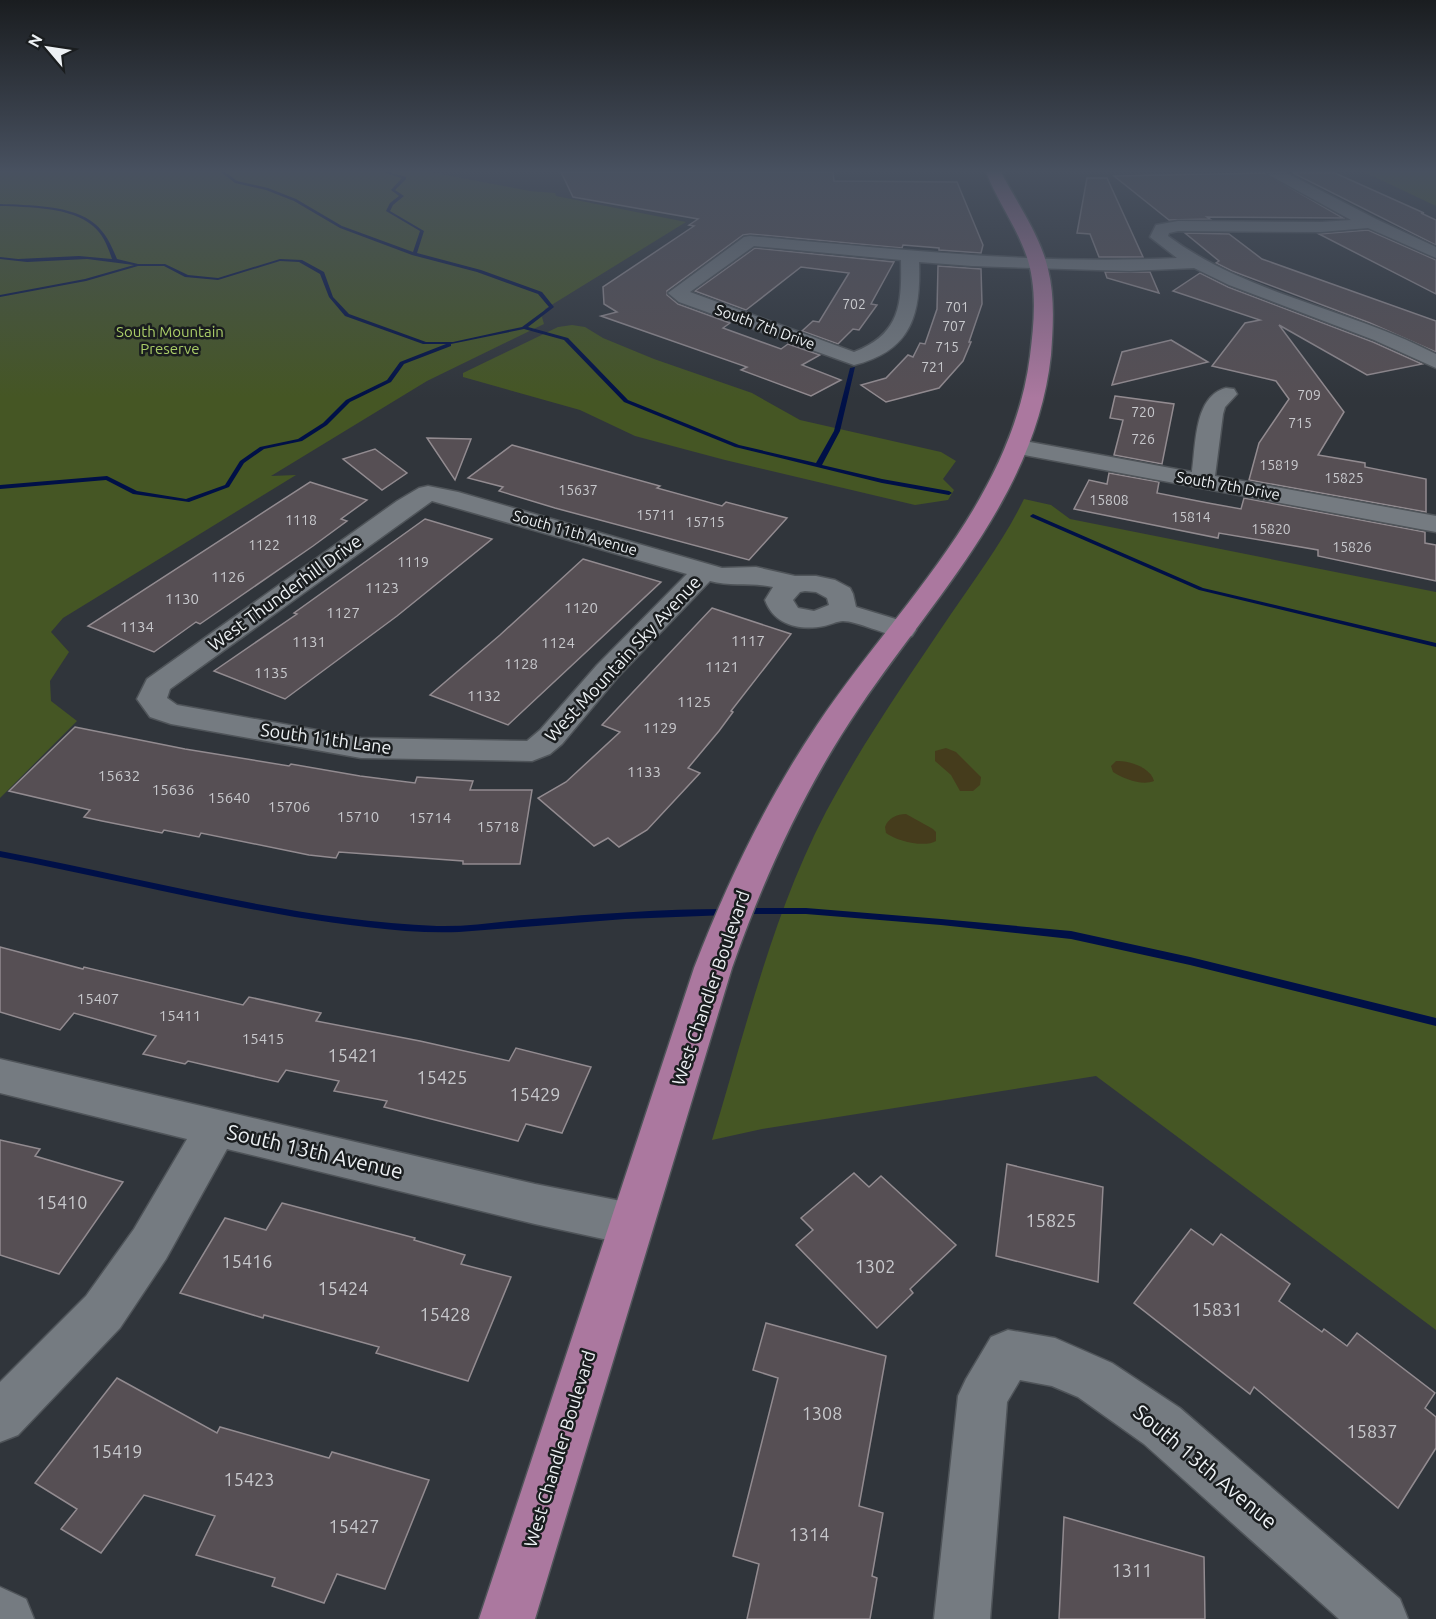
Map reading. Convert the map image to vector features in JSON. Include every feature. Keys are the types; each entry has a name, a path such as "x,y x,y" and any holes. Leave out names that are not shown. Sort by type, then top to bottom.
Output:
{"main road":[{"name":"West Chandler Boulevard","path":"507,1619 631,1224 720,950 743,889 805,769 848,702 926,600 993,500 1026,431 1042,357 1044,312 1038,263 1030,248"}],"street":[{"name":"South 7th Drive","path":"741,248 677,293 854,359 872,353 888,342 905,323 912,296 910,255 825,248"},
{"path":"1174,248 1195,263 1231,280 1395,340 1436,362"},
{"path":"910,255 972,261 1130,266 1195,263"},
{"path":"1202,481 1212,414 1215,405 1226,394"},
{"name":"South 7th Drive","path":"1019,447 1436,524"},
{"name":"South 11th Avenue","path":"428,493 449,496 713,574 739,591 789,595 817,584 834,590 843,600 843,606 839,611 902,630"},
{"name":"West Thunderhill Drive","path":"152,699 157,685 406,506 428,493"},
{"name":"West Mountain Sky Avenue","path":"542,747 576,705 713,574"},
{"name":"South 11th Lane","path":"152,699 160,710 171,714 361,748 522,753 542,747"},
{"name":"South 13th Avenue","path":"0,1076 216,1129 631,1224"},
{"path":"0,1417 103,1312 150,1244 216,1129"},
{"name":"South 13th Avenue","path":"962,1619 983,1396 1008,1354 1055,1362 1095,1380 1162,1426 1380,1619"},
{"path":"0,1615 6,1619"}],"green space":[{"name":"South Mountain Preserve","path":"0,248 645,248 545,309 542,317 544,324 427,381 271,476 296,475 63,618 51,632 69,652 50,681 51,701 77,721 0,798"},
{"path":"572,325 585,327 603,338 654,359 752,393 800,420 941,452 956,461 943,479 954,490 948,500 915,505 635,436 580,410 463,377 463,373 558,327"},
{"path":"1024,499 1051,505 1070,519 1436,592 1436,1330 1096,1076 762,1129 712,1140 765,961 780,917 816,831 865,745 990,558"}],"sand":[{"path":"946,748 956,752 981,777 980,785 973,791 960,791 951,775 935,761 935,751"},
{"path":"1116,761 1139,766 1149,772 1154,781 1139,782 1117,775 1111,766"},
{"path":"906,814 933,829 936,832 936,841 925,844 911,843 896,839 886,833 886,824 891,819"}],"building":[{"path":"662,248 726,248 667,291 667,295 678,304 730,323 723,328 781,349 788,344 820,355 802,365 841,380 811,396 741,370 747,367 601,316 617,312 604,304 603,287"},
{"path":"755,248 894,262 871,304 877,305 859,330 853,329 838,344 802,331 813,321 819,322 849,273 801,267 746,310 695,291"},
{"path":"934,248 982,248 981,253 939,250 939,248"},
{"path":"1095,248 1139,248 1143,257 1099,257"},
{"path":"1203,248 1247,248 1262,259 1436,321 1436,352 1370,323 1232,271 1216,263 1219,261"},
{"path":"1345,248 1408,248 1436,260 1436,294"},
{"path":"938,266 981,269 982,304 969,342 971,342 963,361 939,388 886,402 861,385 886,378 908,355 913,357 920,343 925,344 937,309"},
{"path":"1105,272 1150,272 1159,293 1107,278"},
{"path":"1200,273 1228,287 1373,342 1422,364 1367,375 1279,325 1344,412 1318,455 1365,463 1365,467 1426,479 1426,512 1249,480 1259,443 1289,399 1276,381 1212,366 1245,323 1260,320 1173,291"},
{"path":"1171,340 1208,362 1112,385 1122,352"},
{"path":"1115,396 1174,404 1162,464 1114,455 1123,420 1110,418"},
{"path":"427,438 471,439 455,480"},
{"path":"512,445 660,486 657,488 722,506 726,502 787,518 749,560 555,508 499,491 503,487 468,478"},
{"path":"375,449 407,473 382,490 343,459"},
{"path":"1109,473 1159,482 1157,493 1208,503 1241,509 1244,498 1425,532 1425,543 1436,545 1436,581 1318,556 1318,550 1219,533 1218,538 1074,509 1089,480 1107,484"},
{"path":"310,482 367,500 341,519 347,521 313,546 200,624 196,622 154,652 88,626"},
{"path":"425,519 492,539 397,616 285,699 214,671 297,614 294,613"},
{"path":"583,559 661,582 508,725 430,695 500,635"},
{"path":"712,608 791,634 731,711 733,712 719,731 688,768 700,773 647,830 619,847 608,838 594,846 538,798 566,782 620,732 602,725"},
{"path":"75,727 185,749 360,776 415,783 417,777 473,781 470,790 532,790 520,864 463,864 463,861 339,852 336,858 309,855 201,833 199,837 164,830 162,833 102,821 84,817 90,810 9,791"},
{"path":"0,947 83,969 84,967 243,1005 249,997 321,1013 316,1021 509,1061 516,1048 591,1067 562,1133 526,1124 518,1141 384,1107 387,1101 334,1091 339,1081 286,1070 278,1082 188,1061 185,1064 143,1054 156,1036 74,1013 60,1030 0,1012"},
{"path":"0,1140 40,1149 35,1156 123,1182 59,1274 0,1255"},
{"path":"1007,1164 1103,1187 1098,1282 996,1256"},
{"path":"854,1173 869,1187 881,1176 956,1245 910,1289 913,1293 877,1328 796,1245 813,1230 801,1218"},
{"path":"282,1203 415,1238 414,1240 465,1255 461,1264 511,1277 468,1381 376,1353 379,1347 264,1315 263,1318 180,1293 225,1218 266,1230"},
{"path":"1191,1229 1213,1245 1221,1234 1290,1284 1279,1301 1322,1332 1324,1329 1347,1346 1357,1333 1435,1393 1425,1408 1436,1417 1436,1448 1398,1508 1254,1387 1250,1394 1134,1303"},
{"path":"766,1323 886,1356 859,1506 883,1513 872,1576 877,1578 870,1619 747,1619 759,1564 733,1556 778,1378 753,1370"},
{"path":"117,1378 217,1433 220,1427 329,1458 332,1452 429,1480 385,1589 337,1574 324,1603 272,1586 275,1578 196,1555 215,1516 144,1495 101,1553 61,1529 77,1509 35,1483"},
{"path":"1064,1517 1204,1557 1205,1619 1059,1619"}],"waterway":[{"path":"110,248 115,260"},
{"path":"396,248 414,253"},
{"path":"414,253 416,248"},
{"path":"414,253 479,271 540,293 552,307 524,328"},
{"path":"0,258 27,261 87,258 136,264"},
{"path":"0,296 86,280 138,265 165,265 187,276 218,279 280,260 300,261 322,273 331,297 347,315 425,343 453,343 524,328"},
{"path":"524,328 566,339 626,401 737,446 818,466"},
{"path":"0,487 107,478 135,493 187,501 227,486 242,462 262,448 300,440 325,424 348,401 389,381 402,363 449,345"},
{"path":"818,466 837,431 853,368"},
{"path":"818,466 882,481 949,493"},
{"path":"1033,516 1201,589 1436,645"},
{"path":"0,854 218,899 382,925 459,929 625,916 727,912"},
{"path":"743,911 806,911 1071,935 1190,961 1436,1022"}]}
